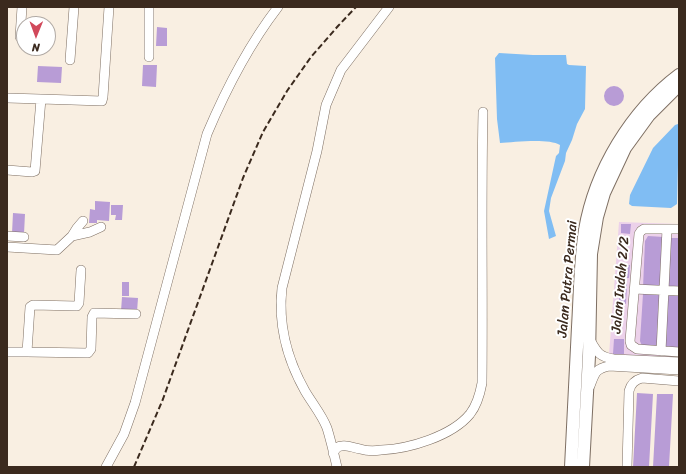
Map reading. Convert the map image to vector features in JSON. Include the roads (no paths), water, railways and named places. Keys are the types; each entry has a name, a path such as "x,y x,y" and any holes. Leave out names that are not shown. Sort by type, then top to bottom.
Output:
{"main road":[{"name":"Jalan Putra Permai","path":"571,467 581,260 588,212 607,164 621,138 665,85 679,75"},
{"name":"Jalan Putra Permai","path":"583,467 590,340 591,254 594,232 604,193 625,148 649,115 679,85"}],"street":[{"path":"70,60 74,7"},
{"path":"7,98 102,101 109,7"},
{"path":"149,7 149,57"},
{"path":"106,467 124,434 135,403 207,134 223,96 242,60 267,21 278,7"},
{"path":"336,467 326,427 295,371 287,346 281,319 282,288 320,138 326,105 341,70 390,7"},
{"path":"7,170 35,171 41,100"},
{"path":"333,453 336,448 341,446 362,450 382,450 401,448 431,439 459,425 471,413 479,398 482,383 482,190 484,112"},
{"path":"7,247 57,250 72,236 83,221"},
{"path":"72,236 90,232 102,227"},
{"name":"Jalan Indah 2/2","path":"661,352 634,348 630,341 638,237 641,231 648,229 667,229"},
{"path":"679,229 667,229 661,352 679,352"},
{"path":"7,236 24,237"},
{"path":"27,352 30,307 33,305 77,306 79,303 81,270"},
{"path":"634,289 679,291"},
{"path":"7,352 88,353 91,349 92,317 94,313 136,314"},
{"path":"590,340 596,350 603,357 614,359 679,362"},
{"path":"587,391 594,374 600,368 619,366 679,370"},
{"path":"627,467 629,391 631,385 642,378 679,381"}],"water":[{"path":"499,53 566,55 567,64 586,66 585,109 577,124 551,198 549,211 556,236 549,239 544,211 556,156 559,153 560,145 540,141 500,143 497,119 495,58"},
{"path":"678,124 677,204 671,208 632,206 629,204 630,195 653,148 675,125"}],"railway":[{"path":"134,467 163,399 243,178 263,132 287,91 311,57 356,7"}]}
